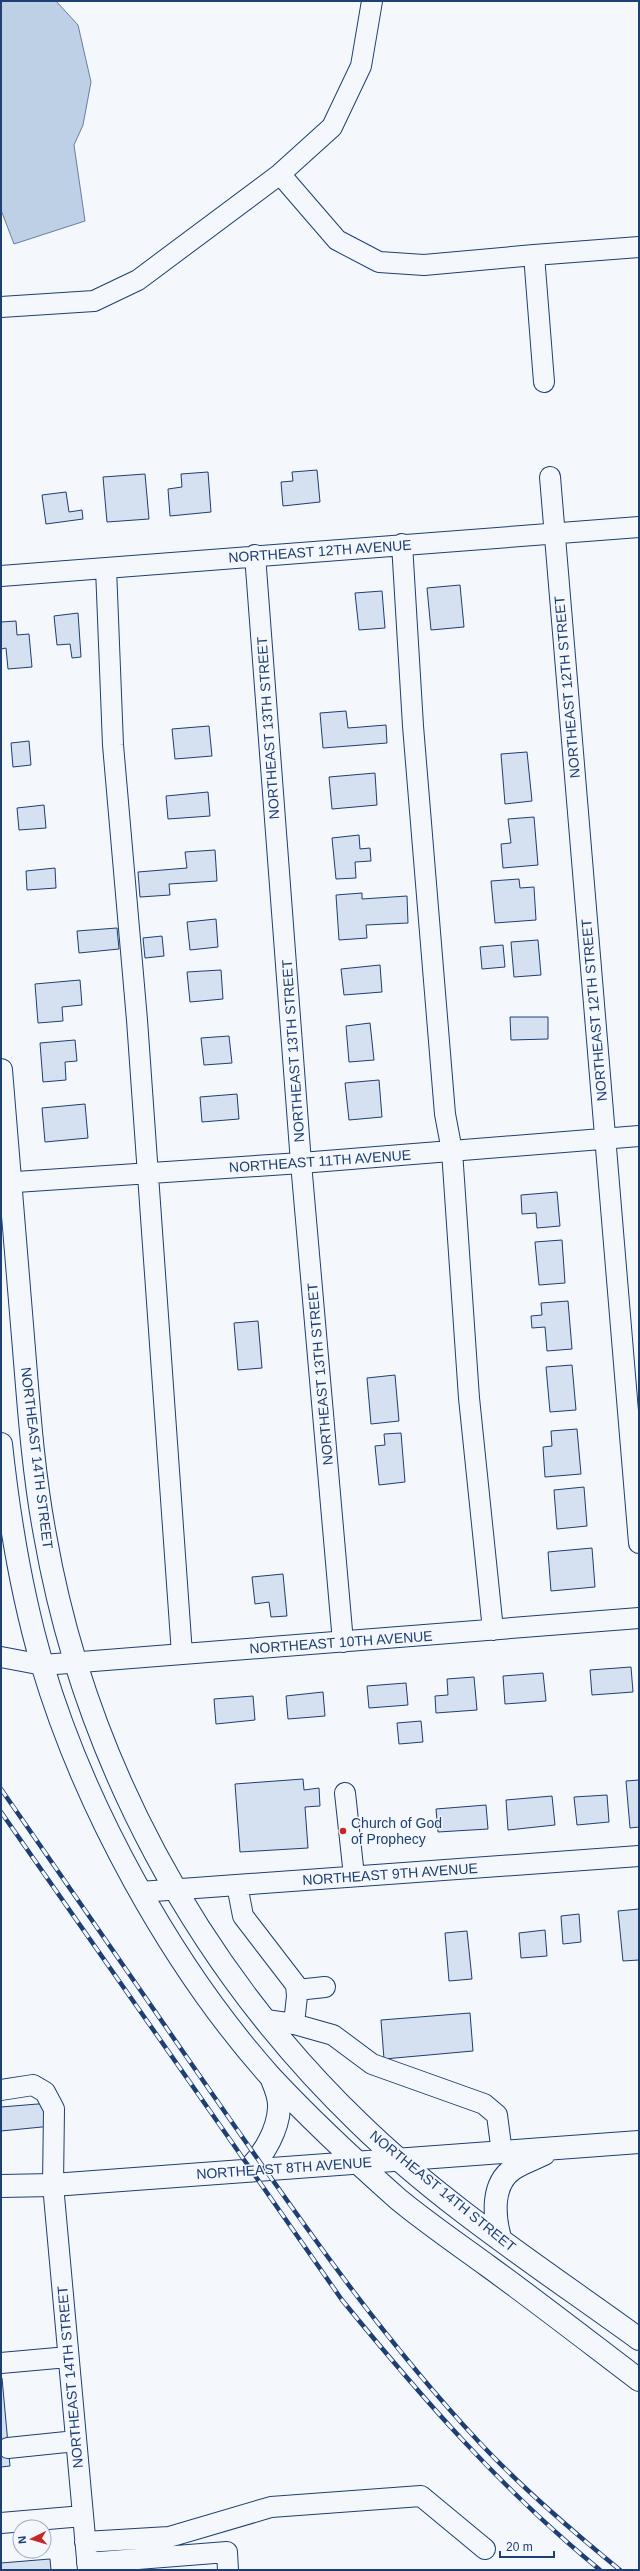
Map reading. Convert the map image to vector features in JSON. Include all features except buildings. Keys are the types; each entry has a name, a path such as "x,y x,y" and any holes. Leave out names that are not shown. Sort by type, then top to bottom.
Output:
{"main road":[{"name":"NORTHEAST 14TH STREET","path":"1,1070 5,1182 38,1491 51,1570 76,1663 112,1762 136,1816 176,1889 239,1986 266,2020 341,2105 400,2160 500,2238 639,2339"},
{"name":"NORTHEAST 14TH STREET","path":"1,1444 6,1496 18,1563 42,1665 87,1785 140,1892 220,2013 271,2076 358,2163 438,2231 639,2380"},
{"path":"249,2170 264,2149 277,2121 280,2107 271,2076"},
{"name":"NORTHEAST 8TH AVENUE","path":"1,2186 52,2185 639,2142"},
{"path":"500,2238 495,2206 504,2179 512,2169 555,2149"}],"street":[{"path":"1,307 94,301 138,280 280,174 332,127 361,66 372,1"},
{"path":"280,174 337,240 380,262 424,265 639,247"},
{"path":"534,255 544,382"},
{"name":"NORTHEAST 12TH STREET","path":"550,477 639,1543"},
{"name":"NORTHEAST 12TH AVENUE","path":"1,576 255,555 639,527"},
{"path":"402,544 413,726 445,1114 452,1151 469,1398 493,1630"},
{"name":"NORTHEAST 13TH STREET","path":"255,555 302,1163 343,1642"},
{"path":"106,568 113,745 137,1020 182,1654"},
{"name":"NORTHEAST 11TH AVENUE","path":"5,1182 302,1163 639,1136"},
{"name":"NORTHEAST 10TH AVENUE","path":"1,1657 42,1665 76,1663 639,1618"},
{"path":"345,1793 354,1876"},
{"name":"NORTHEAST 9TH AVENUE","path":"140,1892 639,1856"},
{"path":"237,1885 243,1916 297,1990 294,2024"},
{"path":"297,1990 325,1987"},
{"path":"266,2020 294,2024 334,2035 372,2064 484,2104 497,2115 502,2153"},
{"name":"NORTHEAST 14TH STREET","path":"1,2090 33,2085 45,2092 54,2110 52,2185 88,2567"},
{"path":"1,2363 68,2357"},
{"path":"8,2448 76,2441"},
{"path":"85,2542 169,2537 271,2507 421,2496 485,2548"},
{"path":"1,2523 83,2516"},
{"path":"88,2567 227,2552 228,2570"}],"water":[{"path":"1,1 56,1 78,25 91,82 83,125 74,145 85,221 14,244 1,210"}],"railway":[{"path":"1,1789 307,2229 373,2317 442,2401 495,2459 583,2540 620,2570"},
{"path":"1,1812 342,2300 402,2372 464,2442 530,2508 600,2570"}],"place":[{"name":"Church of God of Prophecy","path":"343,1831"}]}
